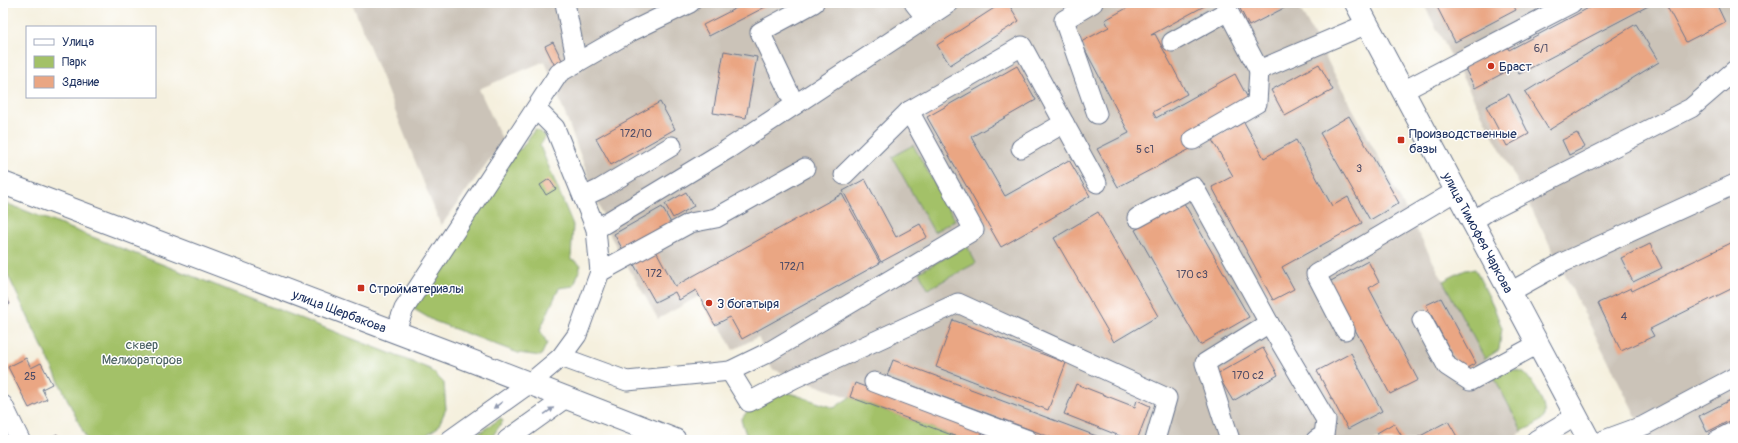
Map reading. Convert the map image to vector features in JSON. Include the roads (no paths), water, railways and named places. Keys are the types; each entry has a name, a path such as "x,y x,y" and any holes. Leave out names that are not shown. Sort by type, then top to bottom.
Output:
{"main road":[{"name":"улица Тимофея Чаркова","path":"1356,3 1589,440"},
{"name":"улица Щербакова","path":"3,184 567,397 675,440"}],"street":[{"path":"565,3 577,63"},
{"path":"395,332 404,309 559,73 632,31 690,3"},
{"path":"795,105 760,32 814,3"},
{"path":"914,3 926,18"},
{"path":"596,228 728,150 950,3"},
{"path":"1093,3 1064,20 1097,114"},
{"path":"1403,91 1572,3"},
{"path":"1172,42 1228,11 1259,70 1257,103 1193,140"},
{"path":"1259,70 1367,24"},
{"path":"844,175 909,111 1022,46 1097,184"},
{"path":"1472,222 1488,211 1691,108 1735,70"},
{"path":"450,440 530,383 561,357 577,335 600,272 596,228 555,128 536,109"},
{"path":"561,357 627,382 730,371 767,353 974,230 909,111"},
{"path":"1021,148 1064,123"},
{"path":"583,197 600,189 672,146"},
{"path":"600,272 690,223 716,218 805,168"},
{"path":"1510,292 1562,263 1735,184"},
{"path":"1137,218 1194,187 1269,323 1326,420 1324,435 1316,440"},
{"path":"1345,330 1316,274 1456,191"},
{"path":"730,371 749,402 795,378 958,304 1166,398 1155,440"},
{"path":"1422,320 1447,366 1470,381 1538,344"},
{"path":"1230,440 1205,363 1269,323"},
{"path":"1604,440 1645,425 1735,377"},
{"path":"874,382 1028,440"},
{"path":"507,440 567,397"},
{"path":"5,414 20,440"},
{"path":"1536,440 1576,416"},
{"path":"1718,440 1733,432 1735,435"}],"place":[{"name":"Браст","path":"1491,66"},
{"name":"Производственные базы","path":"1401,140"},
{"name":"Стройматериалы","path":"361,288"},
{"name":"3 богатыря","path":"709,303"}],"park label":[{"name":"сквер Мелиораторов","path":"142,352"}]}
